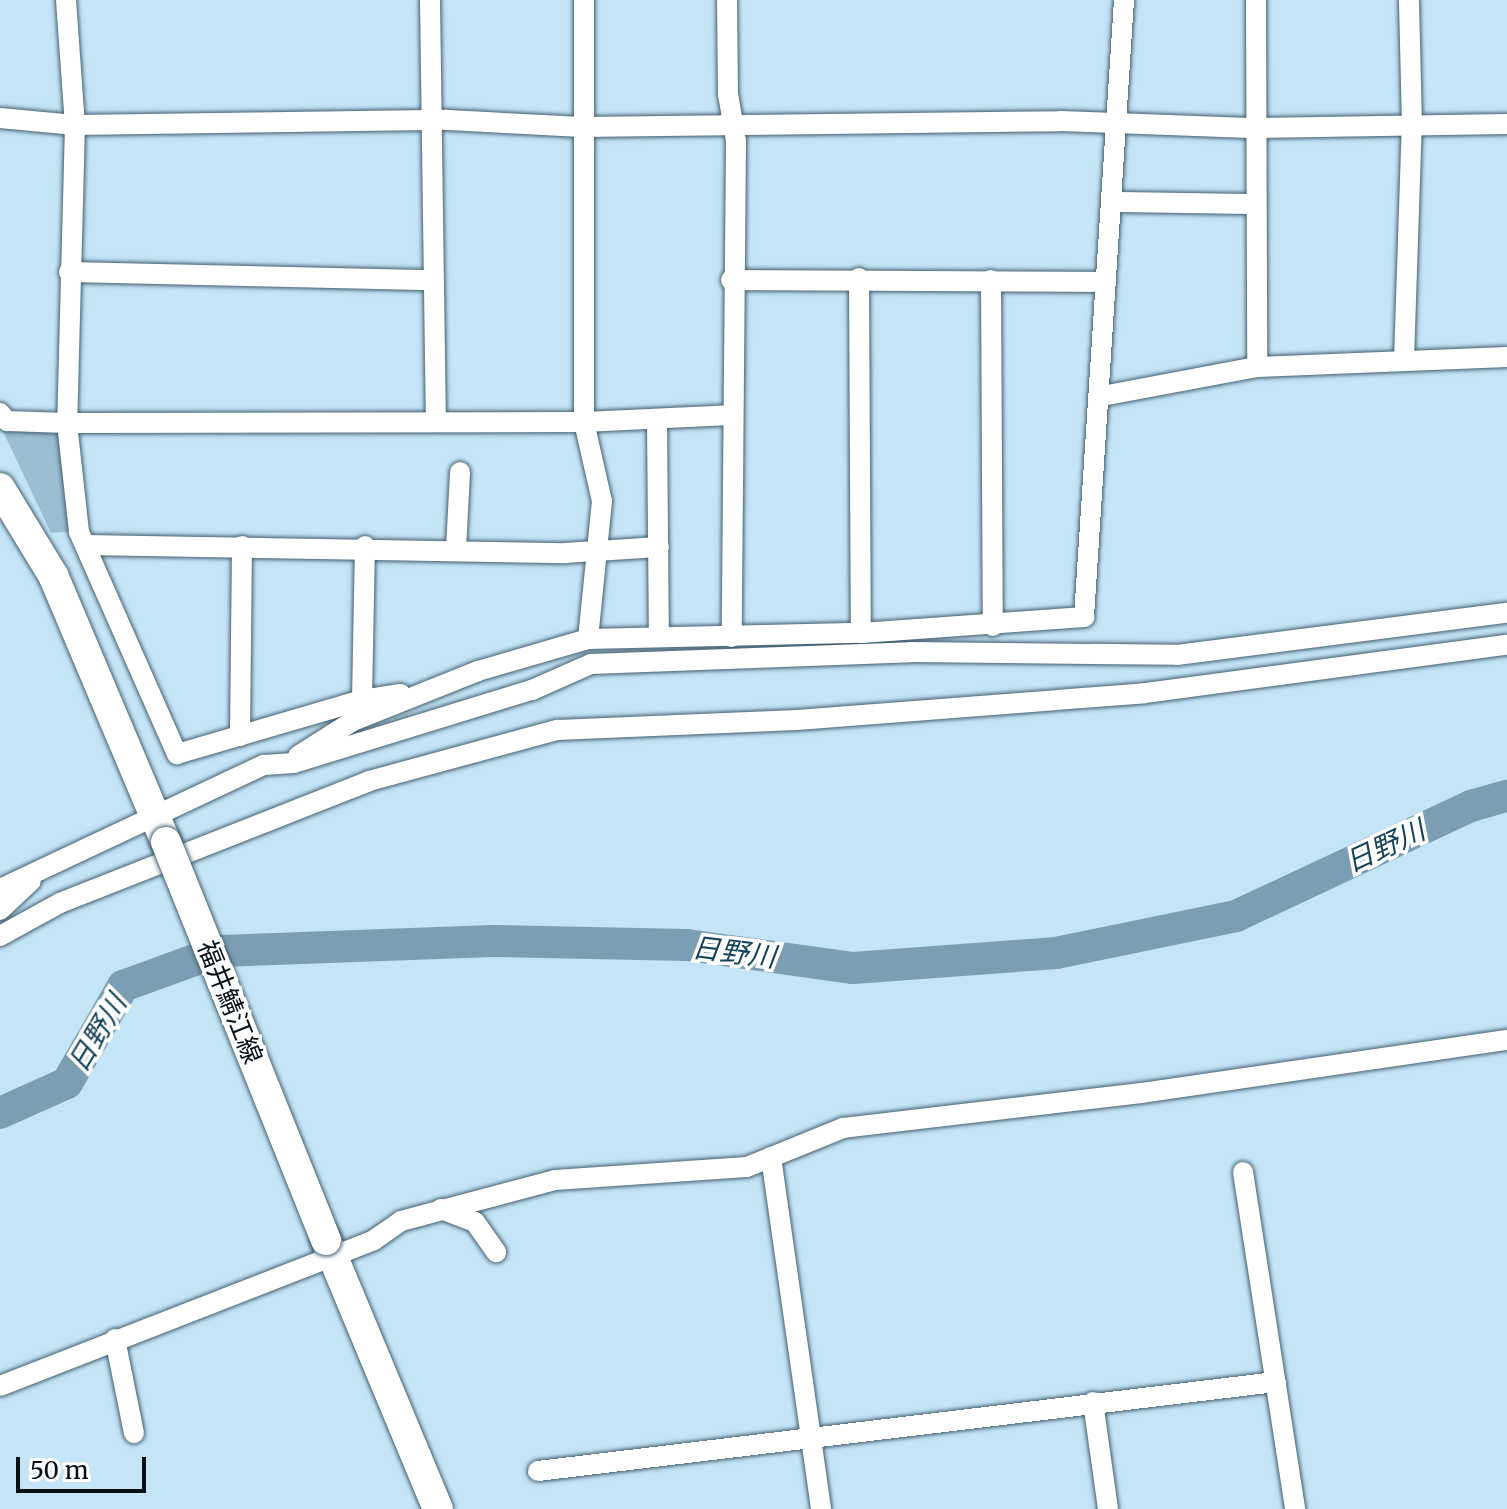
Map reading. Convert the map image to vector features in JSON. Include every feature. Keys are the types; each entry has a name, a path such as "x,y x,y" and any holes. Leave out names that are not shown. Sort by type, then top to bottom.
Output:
{"main road":[{"name":"福井鯖江線","path":"4,506 53,575 161,828 438,1509"}],"street":[{"path":"66,0 75,125 69,272 73,299 67,423 79,532 177,754 362,700 437,689"},
{"path":"430,0 436,419"},
{"path":"584,0 587,104 582,127 587,163 584,422 602,501 588,639"},
{"path":"727,0 730,122 736,141 731,280 736,308 730,415 732,637"},
{"path":"294,763 302,749 353,721 478,671 588,639 861,633 993,626 1084,617 1102,396 1124,0"},
{"path":"1256,0 1257,367"},
{"path":"1404,360 1412,125 1409,0"},
{"path":"0,118 75,125 434,122 582,127 730,122 1117,124 1256,128 1507,124"},
{"path":"1113,202 1256,204"},
{"path":"69,272 433,280"},
{"path":"731,280 859,278 1106,282"},
{"path":"859,278 861,633"},
{"path":"991,280 993,626"},
{"path":"1102,396 1257,367 1507,357"},
{"path":"0,413 7,421 67,423 436,419 584,422 730,415"},
{"path":"657,419 659,637"},
{"path":"456,549 460,472"},
{"path":"86,545 365,546 565,553 595,548 659,547"},
{"path":"240,736 242,546"},
{"path":"362,700 365,546"},
{"path":"0,889 45,867 161,828 264,765 294,763 532,690 591,664 911,652 1177,655 1507,613"},
{"path":"0,936 60,903 369,781 557,730 797,720 1145,693 1507,645"},
{"path":"0,910 45,867"},
{"path":"0,1386 330,1248 374,1240 401,1221 555,1180 747,1167 843,1128 1142,1093 1507,1040"},
{"path":"771,1157 821,1509"},
{"path":"1243,1172 1295,1509"},
{"path":"441,1209 475,1222 496,1252"},
{"path":"115,1339 134,1433"},
{"path":"538,1471 1276,1382"},
{"path":"1093,1402 1108,1509"}],"shaded area":[{"path":"0,425 64,425 75,531 51,533"}],"waterway":[{"name":"日野川","path":"0,1113 67,1083 123,986 219,951 493,941 687,945 853,968 1056,953 1236,916 1471,806 1507,796"}]}
